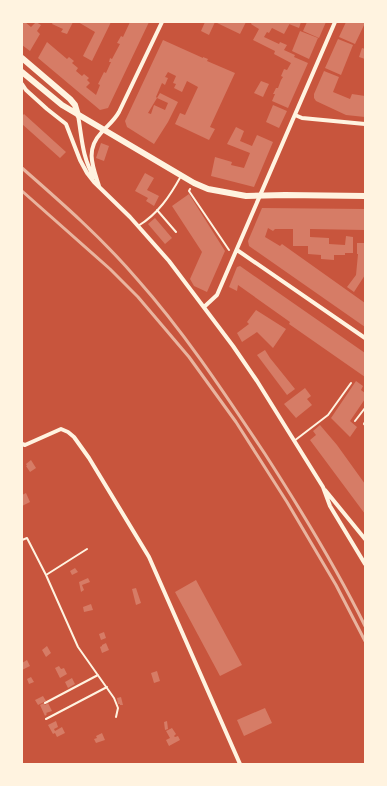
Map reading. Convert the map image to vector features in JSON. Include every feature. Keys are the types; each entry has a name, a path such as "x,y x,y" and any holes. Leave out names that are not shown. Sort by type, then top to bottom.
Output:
{"main road":[{"path":"22,58 70,99 76,108 78,115"},
{"path":"22,72 62,105 194,183 208,188 241,195 365,196"}],"street":[{"path":"100,186 91,163 91,153 95,140 114,120 119,112 162,22"},
{"path":"204,307 217,295 336,22"},
{"path":"22,84 26,90 46,109 66,124 87,174 100,186"},
{"path":"78,115 84,156 87,166 100,186 169,261 204,307 233,346 323,487 365,539"},
{"path":"295,115 302,118 365,124"},
{"path":"236,252 365,338"},
{"path":"22,444 25,445 62,429 74,438 89,458 150,556 240,764"},
{"path":"323,487 330,506 365,564"}],"lane":[{"path":"138,226 163,205 181,175"},
{"path":"157,210 176,232"},
{"path":"294,441 328,416 350,383"},
{"path":"355,421 365,408"}],"path":[{"path":"194,183 190,191 228,249 236,252"},
{"path":"22,540 27,538 46,575 78,647 107,687 117,705 116,717"},
{"path":"46,575 87,549"},
{"path":"45,703 98,675"},
{"path":"46,719 107,687"}],"building":[{"path":"22,22 25,22 31,27 36,22 41,25 37,31 40,34 30,51 22,45"},
{"path":"53,22 73,22 67,34 61,32 63,29 52,24"},
{"path":"78,22 111,22 92,61 83,56 95,32"},
{"path":"130,22 149,22 108,108 100,110 38,58 47,42 67,59 69,57 74,61 72,63 78,68 76,71 82,76 84,74 89,78 87,80 90,83 86,87 96,95 100,85 98,84 104,72 106,73 111,62 109,62 110,58 112,59 120,44 117,43 121,36 123,37"},
{"path":"205,22 215,22 209,35 201,31"},
{"path":"215,22 237,23 246,22 240,34"},
{"path":"252,22 290,23 284,34 272,28 264,37 279,44 280,42 287,45 284,50 295,55 294,57 308,63 288,108 272,101 275,94 273,94 276,88 278,88 283,77 281,76 284,69 287,70 291,63 274,54 275,51 253,40 259,29 251,24"},
{"path":"290,22 301,22 299,28 289,24"},
{"path":"307,22 326,22 319,38 303,31"},
{"path":"346,22 365,23 355,44 339,37"},
{"path":"300,31 318,38 309,59 292,51"},
{"path":"338,39 353,45 341,75 325,68"},
{"path":"163,40 208,59 207,61 235,73 210,127 215,129 209,140 175,124 180,113 185,115 198,87 187,81 182,92 174,88 176,84 173,83 176,76 168,72 165,77 168,78 165,85 162,83 156,97 157,98 160,93 178,102 168,122 154,144 127,127 125,121","holes":["157,98 168,103 165,110 154,105 151,114 148,113"]},
{"path":"362,48 365,49 365,59 359,57"},
{"path":"324,71 339,77 333,92 350,99 352,94 365,96 365,117 346,115 316,101 314,94"},
{"path":"261,81 269,84 263,97 254,93"},
{"path":"273,105 287,111 279,128 266,122"},
{"path":"24,114 66,152 60,158 22,124 22,116"},
{"path":"236,127 244,131 240,141 252,146 257,135 273,142 254,187 211,176 215,157 232,162 231,165 244,168 250,153 227,144"},
{"path":"101,143 109,146 104,161 96,158"},
{"path":"145,173 154,178 147,190 159,196 154,206 146,201 148,198 135,191"},
{"path":"189,194 225,251 207,292 194,286 190,279 202,252 172,206"},
{"path":"262,208 365,209 365,230 310,229 310,237 329,238 329,244 345,245 346,236 353,237 353,253 334,255 334,260 321,259 321,255 308,254 308,246 293,246 293,229 275,229 273,231 268,228 265,237 280,246 282,244 365,303 365,327 249,246 248,241"},
{"path":"155,218 172,238 165,244 148,224"},
{"path":"357,243 365,243 365,275 354,292 347,287 356,275 358,254"},
{"path":"240,266 365,353 365,377 289,324 290,322 238,285 237,291 229,287 237,267"},
{"path":"256,310 286,329 273,348 257,332 242,342 237,333 249,324 247,322"},
{"path":"265,350 295,389 287,395 257,355"},
{"path":"356,381 363,386 361,390 365,393 365,399 350,421 357,427 350,437 331,418"},
{"path":"305,388 311,396 307,399 312,405 296,418 284,404"},
{"path":"320,425 337,445 365,484 365,514 310,440 316,435 313,431"},
{"path":"31,460 36,468 30,472 26,464"},
{"path":"26,493 30,502 22,506 22,495"},
{"path":"75,568 78,572 72,575 70,571"},
{"path":"88,578 90,582 82,585 84,590 81,592 79,582"},
{"path":"196,580 242,665 220,676 175,592"},
{"path":"136,588 141,603 136,605 132,589"},
{"path":"91,604 93,610 84,612 83,607"},
{"path":"104,632 106,638 101,640 99,634"},
{"path":"106,643 109,650 102,653 100,647"},
{"path":"47,646 51,653 46,657 42,650"},
{"path":"27,660 30,666 22,670 22,663"},
{"path":"59,666 61,669 64,668 67,674 60,678 55,668"},
{"path":"157,671 160,681 154,683 151,673"},
{"path":"31,677 34,682 29,684 27,679"},
{"path":"72,678 75,684 68,688 65,682"},
{"path":"43,696 46,701 38,705 35,700"},
{"path":"121,697 123,705 118,704 117,698"},
{"path":"44,703 45,705 48,703 52,711 46,713 47,714 45,716 40,705"},
{"path":"265,708 272,723 244,736 237,720"},
{"path":"56,721 58,727 54,729 55,731 62,727 65,733 57,737 55,733 53,734 48,725"},
{"path":"167,721 168,729 165,730 164,722"},
{"path":"172,728 176,734 174,736 178,736 180,740 169,746 166,740 170,738 166,731"},
{"path":"102,733 105,740 96,743 94,739"}],"railway":[{"path":"22,168 110,249 155,300 188,342 235,409 292,496 330,560 365,626"},
{"path":"22,191 110,269 138,297 189,357 236,422 287,502 336,585 365,641"}]}
